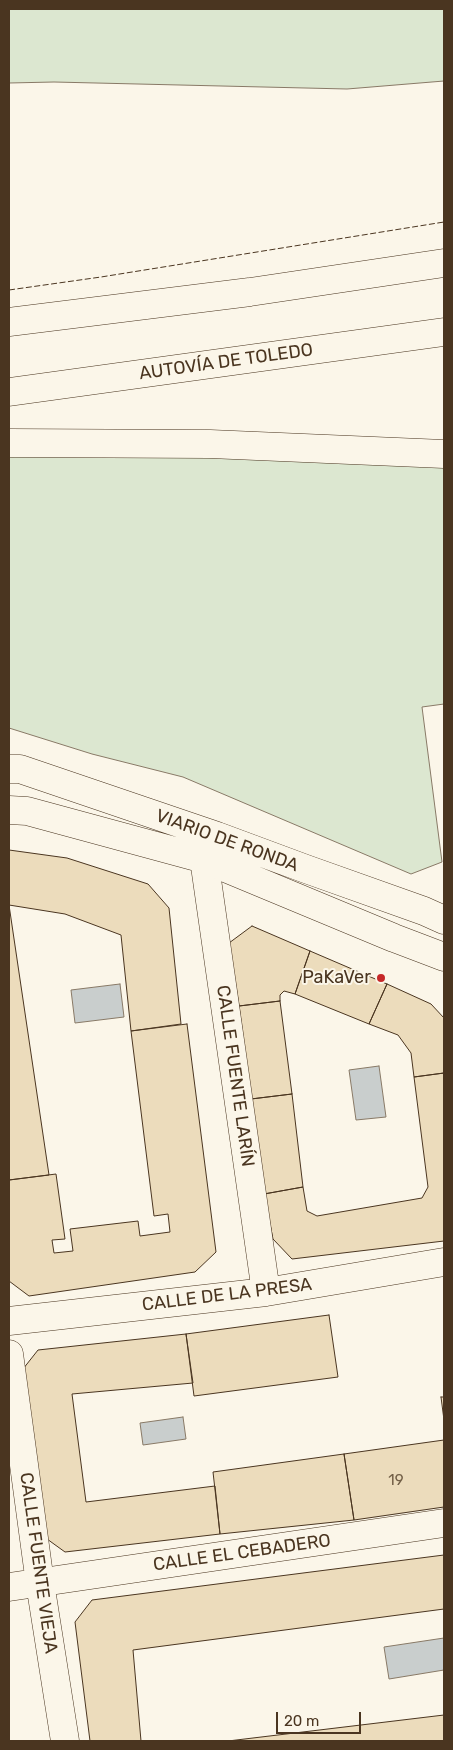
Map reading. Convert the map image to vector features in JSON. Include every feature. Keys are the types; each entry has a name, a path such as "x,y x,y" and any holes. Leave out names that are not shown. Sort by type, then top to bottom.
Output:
{"main road":[{"path":"9,322 250,292 444,263"},
{"name":"AUTOVÍA DE TOLEDO","path":"9,392 444,332"},
{"path":"9,442 210,444 444,454"},
{"name":"VIARIO DE RONDA","path":"9,769 20,769 217,836 444,920"},
{"name":"VIARIO DE RONDA","path":"9,810 27,810 204,859 394,938 444,956"},
{"name":"CALLE FUENTE LARÍN","path":"204,859 266,1292"},
{"name":"CALLE DE LA PRESA","path":"9,1321 266,1292 444,1262"},
{"name":"CALLE FUENTE VIEJA","path":"9,1364 40,1583 65,1741"},
{"name":"CALLE EL CEBADERO","path":"9,1587 444,1523"}],"green space":[{"path":"9,9 444,9 444,81 347,89 54,82 9,83"},
{"path":"9,443 444,453 444,704 422,707 442,862 411,874 183,777 92,754 9,728"}],"shaded area":[{"path":"120,984 124,1017 75,1023 71,990"},
{"path":"379,1066 386,1117 356,1120 349,1070"},
{"path":"183,1417 186,1439 143,1445 140,1423"},
{"path":"444,1638 444,1670 389,1679 384,1647"}],"building":[{"path":"9,850 67,858 148,884 169,908 181,1024 131,1031 121,935 65,914 9,905"},
{"path":"9,905 49,1175 9,1180"},
{"path":"252,926 310,951 295,994 284,991 280,995 280,1001 239,1006 229,943"},
{"path":"310,951 387,984 369,1024 295,994"},
{"path":"387,984 431,1004 444,1018 444,1073 414,1077 411,1053 398,1035 369,1024"},
{"path":"280,1001 292,1094 251,1099 239,1006"},
{"path":"187,1024 216,1252 195,1272 29,1296 9,1281 9,1180 56,1174 65,1239 52,1240 54,1253 73,1251 70,1229 138,1221 140,1236 170,1232 168,1214 154,1216 131,1031"},
{"path":"444,1073 444,1241 292,1259 273,1239 264,1194 303,1187 307,1211 317,1216 422,1198 428,1187 414,1077"},
{"path":"292,1094 303,1187 264,1194 251,1099"},
{"path":"329,1315 338,1377 194,1396 186,1334"},
{"path":"186,1334 193,1383 72,1394 86,1502 215,1486 220,1534 65,1552 47,1539 23,1369 38,1350"},
{"path":"441,1397 444,1397 444,1420"},
{"path":"444,1440 444,1507 354,1520 344,1454"},
{"path":"344,1454 354,1520 220,1534 213,1472"},
{"path":"444,1555 444,1609 133,1650 141,1741 90,1741 75,1622 92,1600"},
{"path":"444,1715 444,1741 228,1741"}],"fence":[{"path":"9,290 444,222"}],"place":[{"name":"PaKaVer","path":"381,978"}]}
